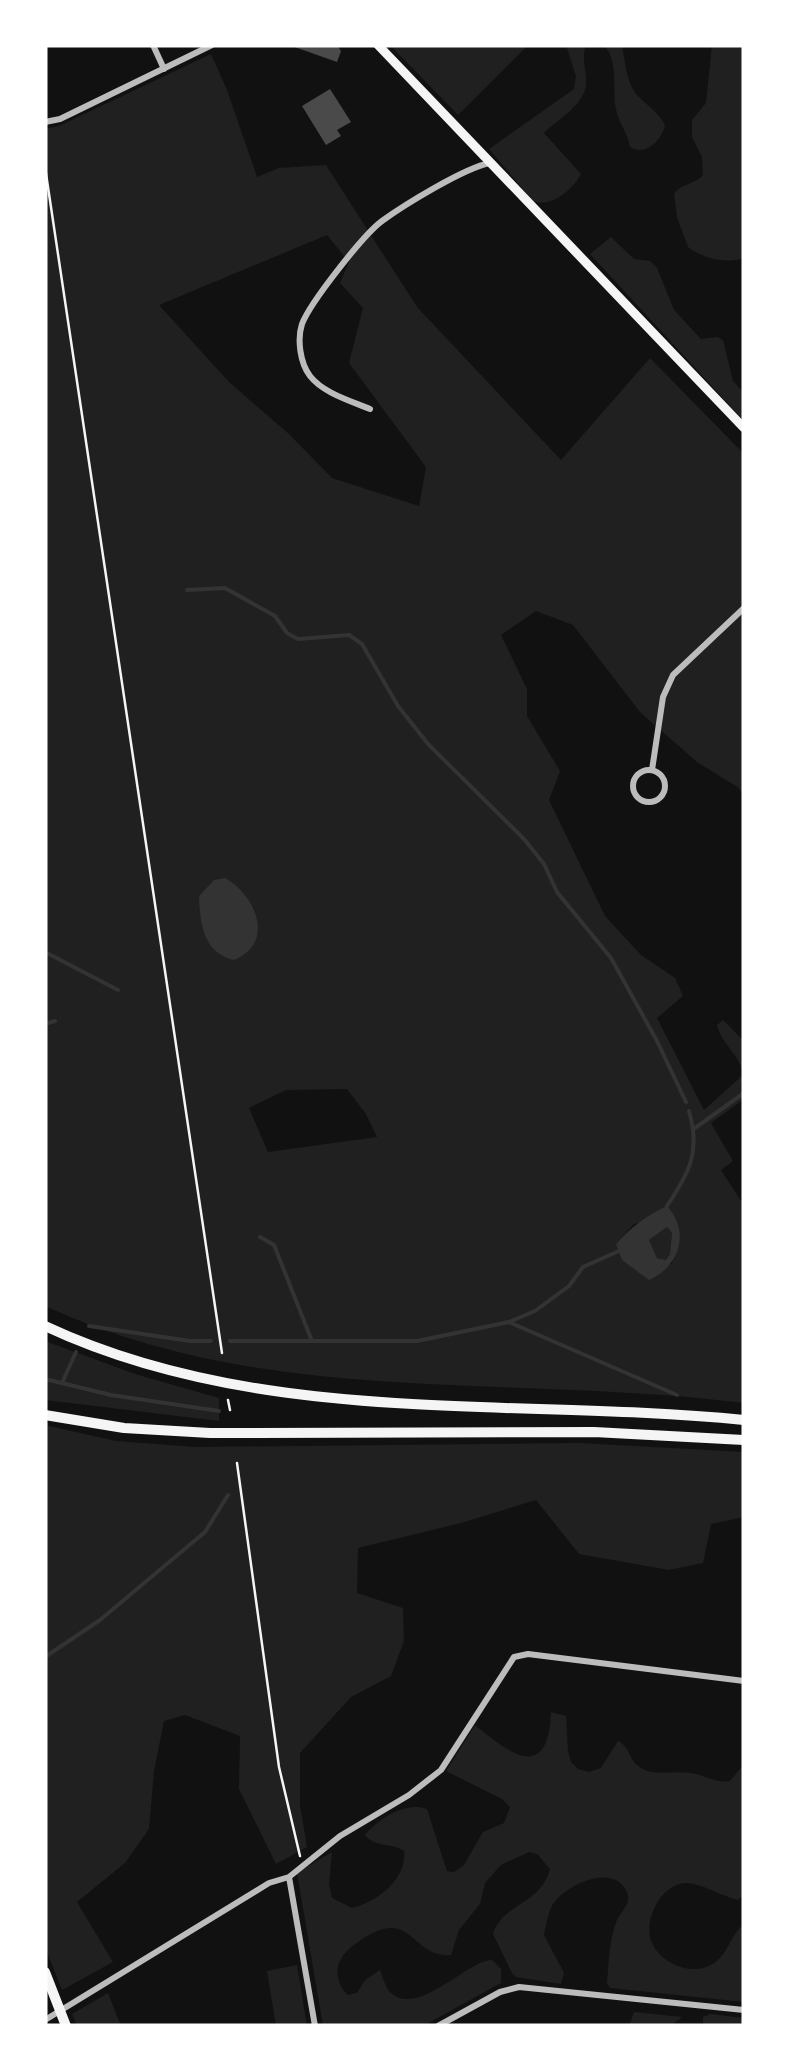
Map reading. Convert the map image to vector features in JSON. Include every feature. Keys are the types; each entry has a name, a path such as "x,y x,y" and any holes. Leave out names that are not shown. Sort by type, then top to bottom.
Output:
{"highway":[{"path":"45,1326 142,1362 275,1393 744,1420"},
{"path":"45,1415 124,1428 210,1433 594,1432 744,1440"},
{"path":"45,1972 66,2026"}],"main road":[{"path":"378,45 744,428"}],"street":[{"path":"153,45 164,68"},
{"path":"45,122 60,120 212,45"},
{"path":"370,409 325,388 310,376 300,346 302,323 352,249 380,222 490,163"},
{"path":"652,770 663,697 674,676 744,608"},
{"path":"652,770 662,776 666,786 657,800 646,802 637,797 633,783 638,774 652,770"},
{"path":"45,2020 269,1882 288,1877 303,1862 428,1783 514,1657 528,1654 744,1680"},
{"path":"288,1877 314,2026"},
{"path":"438,2026 500,1992 519,1987 744,2010"}],"path":[{"path":"45,167 222,1353"},
{"path":"228,1400 230,1410"},
{"path":"237,1463 279,1767 303,1862"}],"shaded area":[{"path":"390,45 528,45 458,115"},
{"path":"566,45 586,45 586,85 575,106 544,133 581,174 561,196 540,203 533,201 489,149 574,89 576,76"},
{"path":"604,45 622,45 633,89 665,125 657,141 647,148 630,147 617,114 613,67"},
{"path":"712,45 744,45 744,258 729,260 701,255 688,247 674,194 703,175 702,157 692,137 692,120 706,103"},
{"path":"211,54 257,177 279,168 326,165 417,307 561,460 650,358 744,454 744,798 739,788 697,762 640,712 573,625 536,611 501,635 527,689 527,716 560,771 549,800 605,916 641,955 675,978 683,996 657,1018 704,1110 743,1075 717,1025 723,1020 744,1041 744,1099 711,1123 733,1161 721,1170 744,1200 744,1403 655,1394 390,1382 303,1374 216,1360 130,1339 45,1306 45,129 59,126","holes":["327,235 349,262 340,283 363,308 349,363 426,467 419,506 332,478 229,382 159,305","347,1089 377,1137 268,1152 249,1108 286,1090","645,1222 678,1229 672,1264 616,1244 634,1224"]},
{"path":"611,237 634,259 650,261 657,268 674,310 701,339 723,340 733,381 744,393 744,421 590,254"},
{"path":"225,878 245,896 257,919 255,942 234,960 210,944 201,916 199,896 214,880"},
{"path":"667,1206 679,1227 678,1248 668,1267 649,1280 622,1260 616,1244 639,1222","holes":["667,1227 672,1233 670,1254 666,1260 657,1258 649,1240"]},
{"path":"667,1227 672,1233 666,1260 657,1258 649,1240"},
{"path":"45,1341 135,1374 219,1398 219,1421 45,1400"},
{"path":"45,1425 116,1441 196,1447 579,1443 744,1452 744,1517 711,1524 703,1563 669,1570 579,1554 536,1500 358,1548 357,1593 403,1608 404,1641 391,1676 351,1697 300,1753 300,1805 307,1847 276,1864 239,1789 240,1736 185,1715 164,1721 154,1771 149,1829 125,1863 77,1902 113,1962 62,1990 45,1947"},
{"path":"551,1712 566,1716 571,1762 589,1772 601,1768 618,1741 637,1765 649,1771 691,1773 725,1782 744,1764 744,1894 738,1900 693,1884 677,1885 656,1905 650,1934 656,1950 669,1962 694,1969 717,1961 744,1924 744,2002 610,1988 607,1983 612,1935 628,1896 620,1883 611,1879 578,1884 551,1907 544,1935 564,1973 561,1984 516,1977 493,1934 504,1916 530,1898 545,1881 550,1869 537,1854 529,1852 501,1865 485,1883 480,1904 459,1930 451,1955 437,1954 401,1930 390,1928 352,1947 338,1966 339,1982 348,1995 357,1993 365,1980 380,1970 390,1992 401,1998 414,1998 492,1960 501,1969 501,1983 423,2026 323,2026 297,1873 332,1852 332,1898 352,1908 371,1900 395,1880 401,1871 404,1851 373,1842 365,1835 393,1813 410,1807 427,1809 447,1871 454,1872 464,1865 483,1832 504,1823 510,1807 502,1799 446,1771 475,1725 513,1752 535,1755 543,1748"},
{"path":"297,1965 307,2026 276,2026 267,1971"},
{"path":"108,1993 121,2026 77,2026 72,2014"},
{"path":"634,2012 682,2017 670,2026 629,2026"},
{"path":"710,2014 744,2018 744,2026 703,2026 703,2017"}],"building":[{"path":"289,45 337,45 341,51 337,62"},
{"path":"330,89 351,122 337,130 341,136 326,145 302,106"}],"waterway":[{"path":"187,590 225,588 275,616 287,633 298,639 349,635 362,644 398,706 428,744 524,839 544,864 557,892 611,958 686,1102"},
{"path":"45,952 118,990"},
{"path":"45,1024 55,1021"},
{"path":"695,1128 744,1093"},
{"path":"667,1206 691,1162 694,1138 689,1111"},
{"path":"260,1237 274,1245 312,1341"},
{"path":"230,1341 417,1341 509,1322 535,1311 569,1286 583,1267 619,1251"},
{"path":"511,1323 677,1395"},
{"path":"89,1326 211,1341"},
{"path":"62,1383 76,1352"},
{"path":"45,1379 111,1395 219,1411"},
{"path":"45,1657 100,1620 205,1532 228,1495"}]}
